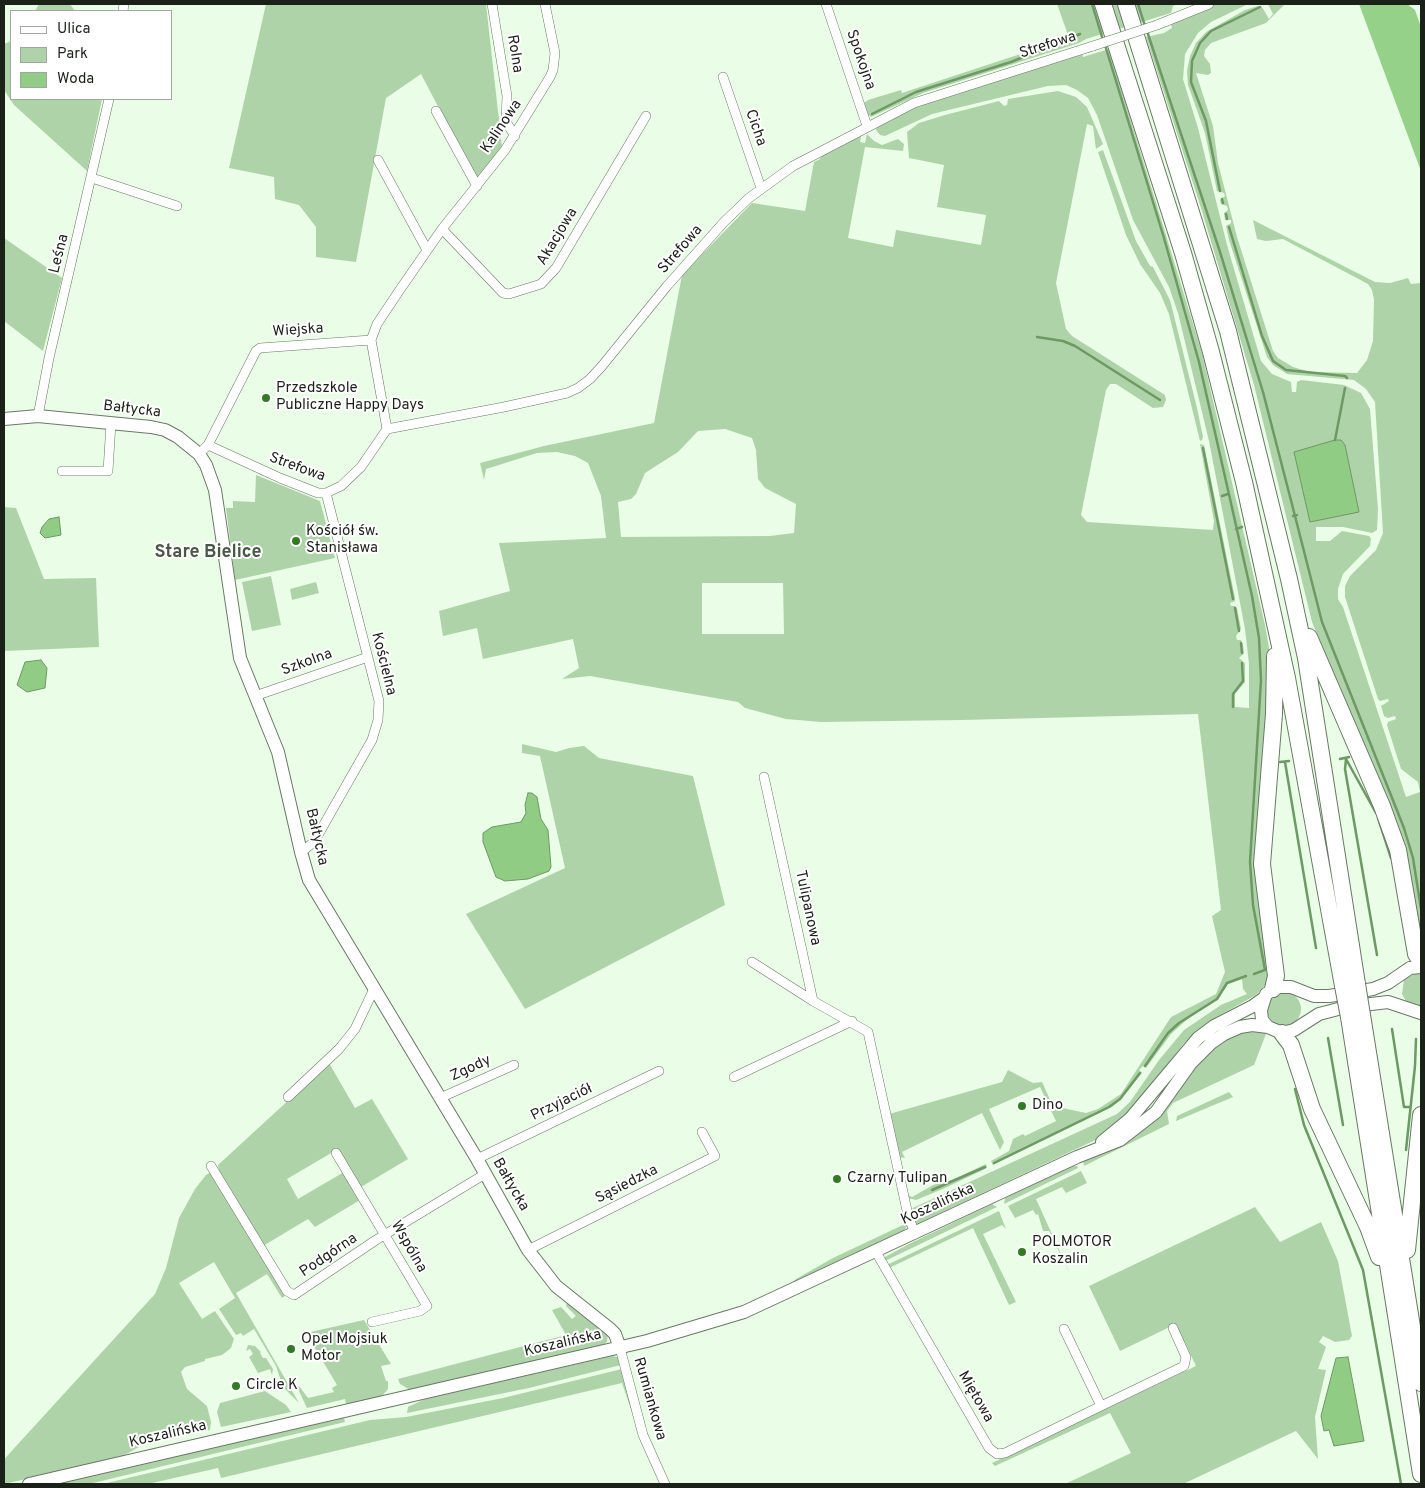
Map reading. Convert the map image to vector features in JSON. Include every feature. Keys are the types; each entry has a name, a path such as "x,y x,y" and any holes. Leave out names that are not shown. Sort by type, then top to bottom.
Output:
{"highway":[{"path":"1103,4 1169,208 1211,352 1268,584 1308,788 1350,985"},
{"path":"1126,4 1228,331 1289,579 1310,682 1350,985 1401,1309 1421,1474"},
{"path":"1289,579 1303,622 1382,806 1398,850 1416,954 1421,962"},
{"path":"1268,584 1276,679 1262,864 1276,976 1268,993"},
{"path":"1275,1030 1291,1045 1312,1109 1376,1247 1401,1309 1421,1383"},
{"path":"1401,1309 1407,1234 1421,1116"}],"main road":[{"name":"Bałtycka","path":"4,419 38,416 165,430 203,450 214,485 240,658 278,752 301,852 310,880 318,897 486,1174 528,1250 556,1286 615,1334 620,1348"},
{"path":"1421,967 1410,968 1388,983 1373,989 1329,996 1307,995 1286,986 1268,993 1261,1015 1275,1030 1294,1030 1319,1014 1346,1007 1388,1002 1421,1013"},
{"name":"Koszalińska","path":"1077,1157 1124,1125 1198,1038 1214,1026 1253,1006 1268,993"},
{"name":"Koszalińska","path":"30,1484 620,1348 744,1312 1077,1157 1120,1140 1142,1125 1164,1103 1196,1057 1224,1034 1249,1025 1275,1030"}],"street":[{"name":"Rolna","path":"492,4 507,96 506,122 514,136"},
{"name":"Kalinowa","path":"371,340 377,324 427,250 514,136 553,70 555,53 546,4"},
{"name":"Spokojna","path":"826,4 867,126"},
{"name":"Strefowa","path":"203,450 318,494 326,493 341,486 361,467 387,429 567,393 590,380 718,228 761,188 804,159 914,103 1157,25 1209,4"},
{"name":"Cicha","path":"723,77 761,188"},
{"name":"Leśna","path":"38,416 49,358 110,100"},
{"path":"436,111 477,186"},
{"name":"Akacjowa","path":"442,229 503,293 509,294 542,284 556,268 646,116"},
{"path":"378,160 427,250"},
{"path":"92,178 177,206"},
{"path":"371,340 387,429"},
{"name":"Wiejska","path":"203,450 256,350 260,348 371,340"},
{"path":"62,471 108,471 111,423"},
{"name":"Kościelna","path":"301,852 314,842 372,740 378,720 379,701 326,493"},
{"name":"Szkolna","path":"255,696 368,657"},
{"name":"Tulipanowa","path":"764,777 813,1001"},
{"path":"752,962 813,1001 852,1021 868,1032 908,1215 915,1234"},
{"path":"288,1097 339,1050 355,1030 374,989"},
{"path":"734,1077 852,1021"},
{"name":"Zgody","path":"440,1098 514,1064"},
{"name":"Przyjaciół","path":"477,1159 659,1071"},
{"name":"Sąsiedzka","path":"528,1250 715,1156 702,1132"},
{"name":"Wspólna","path":"336,1153 427,1306 420,1311 372,1322"},
{"name":"Podgórna","path":"211,1166 290,1294 299,1293 385,1235 486,1174"},
{"name":"Miętowa","path":"876,1252 989,1448 997,1454 1005,1453 1184,1366 1186,1357 1173,1328"},
{"path":"1064,1329 1100,1406"},
{"name":"Rumiankowa","path":"620,1348 643,1435 665,1484"}],"green space":[{"path":"39,4 70,4 74,10 36,10"},
{"path":"266,4 486,4 502,147 476,179 421,74 386,98 356,262 316,257 316,227 299,205 275,199 274,177 229,168"},
{"path":"1057,4 1178,4 1173,6 1171,13 923,93 871,117 866,113 864,103 868,100 901,90 902,93 1069,38"},
{"path":"1216,4 1248,4 1211,22 1198,33 1185,54 1183,79 1198,128 1227,245 1261,361 1272,374 1291,382 1292,392 1296,392 1297,382 1301,380 1344,385 1361,393 1370,409 1378,509 1377,530 1372,533 1343,527 1316,527 1316,541 1330,541 1342,531 1369,536 1371,539 1370,546 1343,574 1338,589 1338,599 1343,607 1406,797 1420,792 1418,782 1401,769 1387,725 1388,722 1396,719 1395,716 1388,718 1384,716 1381,706 1389,701 1388,699 1380,701 1378,699 1345,597 1345,586 1350,576 1376,550 1383,533 1375,402 1366,389 1354,380 1287,374 1273,365 1267,357 1229,240 1226,226 1231,223 1231,220 1225,220 1224,213 1228,210 1227,206 1221,204 1220,200 1225,196 1224,193 1217,191 1205,133 1188,85 1187,71 1190,56 1196,43 1206,32 1245,10 1258,6 1262,7 1269,19 1273,14 1268,4 1285,4 1266,23 1211,43 1205,50 1204,56 1210,64 1211,73 1208,75 1196,73 1213,126 1218,163 1237,237 1273,351 1278,358 1293,367 1310,372 1357,373 1367,360 1373,341 1374,300 1372,290 1368,284 1283,239 1266,241 1257,239 1253,220 1375,282 1390,283 1408,278 1411,284 1421,283 1421,940 1404,847 1312,622 1254,385 1201,208 1146,37 1164,33 1172,28 1171,24"},
{"path":"10,41 10,99 4,90 4,44"},
{"path":"1109,49 1202,353 1265,625 1270,654 1269,974 1266,984 1256,995 1211,1020 1184,1043 1136,1105 1106,1135 917,1224 914,1222 911,1212 913,1208 1117,1114 1130,1102 1159,1060 1184,1030 1221,1005 1247,994 1243,989 1242,979 1228,984 1217,1000 1192,1015 1171,1034 1146,1068 1143,1066 1139,1070 1142,1073 1122,1098 1112,1107 993,1165 991,1161 1009,1151 1013,1139 1023,1134 1025,1136 1056,1121 1040,1087 989,1109 1004,1142 1000,1150 982,1113 902,1152 905,1158 899,1157 889,1114 1002,1082 1008,1070 1033,1083 1042,1082 1053,1106 1086,1113 1098,1109 1121,1094 1171,1017 1216,994 1225,972 1212,916 1221,910 1198,714 821,722 786,719 745,708 738,702 590,676 562,679 579,668 573,639 483,659 477,628 443,636 439,611 510,591 499,543 606,538 601,496 588,463 575,456 557,452 537,453 486,469 484,480 480,463 544,446 654,423 682,275 752,203 805,211 814,162 820,159 822,154 859,135 861,137 860,142 865,143 867,134 874,141 882,145 898,139 904,144 903,151 865,147 848,238 893,247 896,230 981,245 986,215 937,207 944,165 909,158 907,132 919,123 945,115 999,101 1004,106 1007,105 1008,99 1058,91 1076,97 1087,107 1103,144 1096,149 1093,126 1087,124 1056,283 1066,329 1072,336 1165,395 1166,400 1163,407 1153,408 1116,384 1110,384 1106,390 1081,515 1087,522 1213,530 1214,521 1200,444 1204,445 1235,598 1235,601 1230,603 1231,606 1237,608 1241,629 1236,636 1237,640 1241,640 1244,653 1239,658 1245,663 1245,682 1235,694 1235,707 1249,708 1249,664 1245,629 1209,441 1178,313 1169,287 1133,220 1097,115 1088,98 1066,85 1048,86 932,114 885,136 880,135 876,130 877,126 900,113 926,102 1082,53 1083,57","holes":["725,429 752,438 756,450 758,479 765,488 796,504 794,533 770,536 621,537 618,502 631,499 636,494 645,473 678,452 698,431","702,583 783,583 784,634 702,634"]},
{"path":"11,100 102,100 87,171"},
{"path":"1103,150 1136,241 1150,266 1153,267 1170,300 1197,408 1203,437 1200,441 1169,314 1160,293 1140,264 1126,235 1098,152"},
{"path":"4,238 62,278 43,351 4,321"},
{"path":"256,475 320,501 335,558 235,580 226,508 233,508 233,501 255,502"},
{"path":"4,507 16,508 44,579 96,578 99,647 4,651"},
{"path":"271,576 281,625 252,631 242,582"},
{"path":"316,582 319,593 292,600 290,589"},
{"path":"522,744 556,752 584,746 599,758 693,776 725,905 525,1009 466,914 565,868 540,756 522,753"},
{"path":"1417,972 1421,972 1421,1007 1407,1003 1402,994 1404,980"},
{"path":"1284,992 1291,993 1296,997 1300,1002 1300,1016 1296,1021 1291,1025 1284,1026 1277,1025 1272,1021 1268,1016 1267,1009 1268,1002 1272,997 1277,993"},
{"path":"1248,1030 1264,1032 1266,1034 1254,1065 1173,1103 1167,1111 1169,1124 1084,1166 1083,1161 1116,1145 1220,1042"},
{"path":"329,1063 355,1108 372,1099 408,1159 361,1187 338,1149 287,1179 298,1199 344,1172 360,1200 315,1227 308,1219 263,1246 219,1171 218,1165"},
{"path":"1229,1092 1233,1097 1176,1121 1177,1116"},
{"path":"986,1164 987,1168 945,1188 916,1200 908,1198 908,1195 912,1197 933,1185 952,1180"},
{"path":"1072,1166 1077,1166 1078,1168 1004,1204 1005,1198"},
{"path":"1081,1171 1087,1183 1066,1193 1062,1187 1036,1199 1071,1276 1049,1231 1043,1231 1038,1214 1036,1215 1033,1210 1015,1218 1008,1206"},
{"path":"211,1172 285,1296 282,1298 267,1274 236,1293 299,1403 283,1387 276,1366 254,1329 243,1336 241,1333 236,1335 219,1309 235,1298 214,1262 179,1283 202,1319 215,1311 234,1339 231,1348 222,1355 185,1367 181,1372 187,1389 207,1406 211,1422 210,1430 150,1441 139,1445 139,1447 121,1457 4,1484 4,1460 155,1294 166,1268 179,1218 195,1189 206,1175"},
{"path":"992,1204 997,1207 885,1261 885,1257 909,1244"},
{"path":"1255,1207 1280,1242 1321,1222 1338,1261 1352,1336 1349,1340 1335,1342 1323,1336 1319,1342 1326,1347 1318,1369 1326,1370 1315,1417 1318,1459 1296,1431 1183,1484 1065,1484 1131,1453 1110,1413 995,1466 992,1463 1196,1366 1176,1324 1120,1351 1089,1286"},
{"path":"999,1211 1006,1229 1002,1225 983,1234 1016,1302 1009,1305 973,1228 889,1268 887,1265"},
{"path":"907,1223 902,1233 788,1286 796,1279 833,1258"},
{"path":"567,1302 608,1334 607,1342 603,1345 410,1390 400,1384 398,1379 566,1335 552,1310 561,1307 572,1319 576,1316 566,1306"},
{"path":"364,1320 391,1364 381,1366 386,1381 388,1381 388,1389 382,1396 346,1404 345,1399 307,1408 297,1387 299,1386 308,1398 334,1392 332,1388 337,1385 306,1333"},
{"path":"248,1345 255,1346 261,1352 263,1358 266,1358 273,1369 272,1375 270,1369 258,1373 249,1357 253,1354 250,1349 246,1351"},
{"path":"612,1356 618,1357 621,1365 529,1388 407,1413 408,1407 425,1399"},
{"path":"622,1369 639,1433 622,1383 221,1478 218,1468 148,1484 103,1484 370,1420 406,1417 503,1398"},
{"path":"265,1391 286,1405 291,1412 221,1427 217,1412 220,1403"},
{"path":"344,1418 345,1422 89,1484 55,1484"}],"shaded area":[{"path":"1359,4 1407,4 1415,10 1421,27 1421,171"}],"water":[{"path":"1341,440 1345,445 1359,512 1310,522 1294,452"},
{"path":"59,517 61,535 45,538 40,533 42,527 49,519"},
{"path":"41,660 47,668 45,688 27,692 17,685 25,662"},
{"path":"528,793 532,793 537,797 541,819 548,830 551,867 549,871 528,879 505,881 496,877 483,842 483,833 492,827 521,822 526,813 525,805"},
{"path":"1348,1357 1364,1441 1334,1446 1329,1430 1324,1431 1321,1416 1336,1358"}],"waterway":[{"path":"1092,4 1103,40"},
{"path":"1138,4 1145,26"},
{"path":"1220,191 1206,121 1191,82 1192,61 1200,43 1211,31 1260,7"},
{"path":"1147,31 1220,252 1263,392 1295,516 1297,515"},
{"path":"872,114 916,92 1011,62 1080,34"},
{"path":"1105,45 1164,238 1199,362 1252,596 1259,638 1261,680 1250,862 1253,905 1265,970 1254,974"},
{"path":"1222,199 1223,203"},
{"path":"1226,214 1227,219"},
{"path":"1229,227 1262,336 1273,361 1286,370 1345,376 1347,378"},
{"path":"1037,337 1063,341 1075,346 1160,400"},
{"path":"1335,440 1345,388"},
{"path":"1203,448 1233,599"},
{"path":"1222,496 1228,494"},
{"path":"1293,516 1295,516 1322,622 1404,828 1413,858 1421,909"},
{"path":"1236,529 1242,527"},
{"path":"1235,608 1239,631"},
{"path":"1241,643 1242,653"},
{"path":"1233,707 1233,694 1243,681 1242,663"},
{"path":"1340,759 1349,757"},
{"path":"1346,759 1345,769 1377,955"},
{"path":"1346,759 1376,813"},
{"path":"1280,762 1289,761"},
{"path":"1285,762 1316,948"},
{"path":"1378,818 1391,858"},
{"path":"1145,1066 1168,1033 1179,1023 1217,999 1227,983 1246,976"},
{"path":"1392,1029 1404,1107 1409,1107"},
{"path":"1328,1038 1343,1125"},
{"path":"1406,1150 1416,1039"},
{"path":"994,1163 1109,1107 1120,1099 1140,1073"},
{"path":"1295,1089 1304,1125 1363,1270 1401,1484"},
{"path":"932,1190 985,1167"}],"place":[{"name":"Przedszkole Publiczne Happy Days","path":"266,398"},
{"name":"Kościół św. Stanisława","path":"296,541"},
{"name":"Dino","path":"1022,1106"},
{"name":"Czarny Tulipan","path":"837,1179"},
{"name":"POLMOTOR Koszalin","path":"1022,1252"},
{"name":"Opel Mojsiuk Motor","path":"291,1349"},
{"name":"Circle K","path":"236,1386"}],"district":[{"name":"Stare Bielice","path":"208,553"}]}
